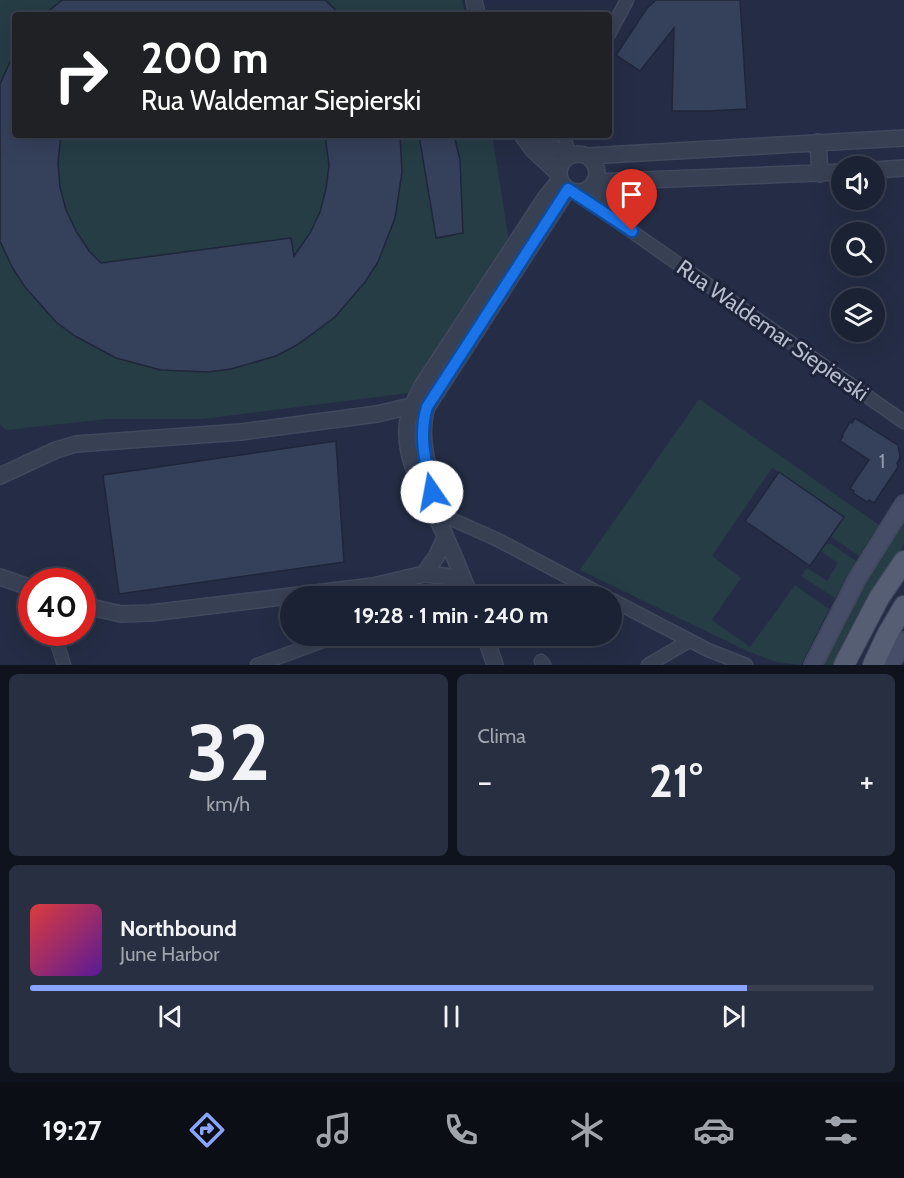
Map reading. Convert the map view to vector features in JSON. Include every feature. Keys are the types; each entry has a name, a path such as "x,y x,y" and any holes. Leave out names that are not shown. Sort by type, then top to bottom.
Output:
{"main road":[{"path":"813,665 856,579 904,504"},
{"path":"844,665 879,598 904,561"},
{"path":"873,665 904,606"},
{"path":"890,665 904,641"}],"street":[{"path":"612,28 627,0"},
{"path":"524,138 565,184 585,190 594,183 596,177 595,165 588,156"},
{"path":"540,138 568,157"},
{"path":"565,138 568,157"},
{"path":"433,511 423,441 427,407 565,184 560,168 568,157 576,154 588,156 904,138"},
{"path":"818,142 820,174"},
{"path":"885,169 904,168"},
{"path":"594,183 831,173"},
{"name":"Rua Waldemar Siepierski","path":"594,183 613,217"},
{"path":"466,586 433,511 423,494 410,453 407,434 411,406 546,197 565,184"},
{"name":"Rua Waldemar Siepierski","path":"565,184 904,422"},
{"path":"0,476 56,450 76,444 241,432 377,414 411,406"},
{"path":"433,511 585,586"},
{"path":"424,574 445,538"},
{"path":"96,609 121,614 151,614 373,586 424,574 445,576 461,586"},
{"path":"0,577 18,583"},
{"path":"622,605 740,664"},
{"path":"648,665 689,640"},
{"path":"58,646 64,665"},
{"path":"257,665 310,646"},
{"path":"488,646 495,665"}],"shaded area":[{"path":"0,0 462,0 464,12 12,12 12,138 492,138 509,241 409,393 203,419 107,419 6,430 0,424"},
{"path":"699,399 879,525 859,556 830,536 843,517 772,468 712,556 741,578 712,620 750,647 795,585 829,609 801,665 777,662 749,652 622,590 622,586 613,586 580,570"},
{"path":"904,521 904,544 839,665 823,665 859,591"},
{"path":"825,544 831,544 856,561 835,598 801,576 807,568 827,581 838,563 820,551"}],"building":[{"path":"62,0 325,0 338,12 48,12"},
{"path":"656,0 740,0 747,109 672,111 674,28 640,71 616,55 647,8"},
{"path":"12,58 12,138 61,138 58,163 60,187 66,210 89,251 101,263 291,238 294,256 310,233 320,212 329,165 325,138 400,138 402,172 395,218 378,262 365,282 335,317 297,345 276,356 231,369 208,372 161,370 116,358 75,336 56,322 25,287 12,267 0,241 0,84"},
{"path":"419,138 455,138 460,160 463,233 436,238"},
{"path":"855,418 898,445 900,458 897,463 898,467 874,503 869,500 867,502 853,493 854,491 850,488 869,460 840,441 850,422 852,423"},
{"path":"336,441 344,562 119,594 103,475"},
{"path":"779,472 844,517 810,566 745,521"}],"route":[{"path":"432,492 423,441 427,407 568,189 632,231"}]}
